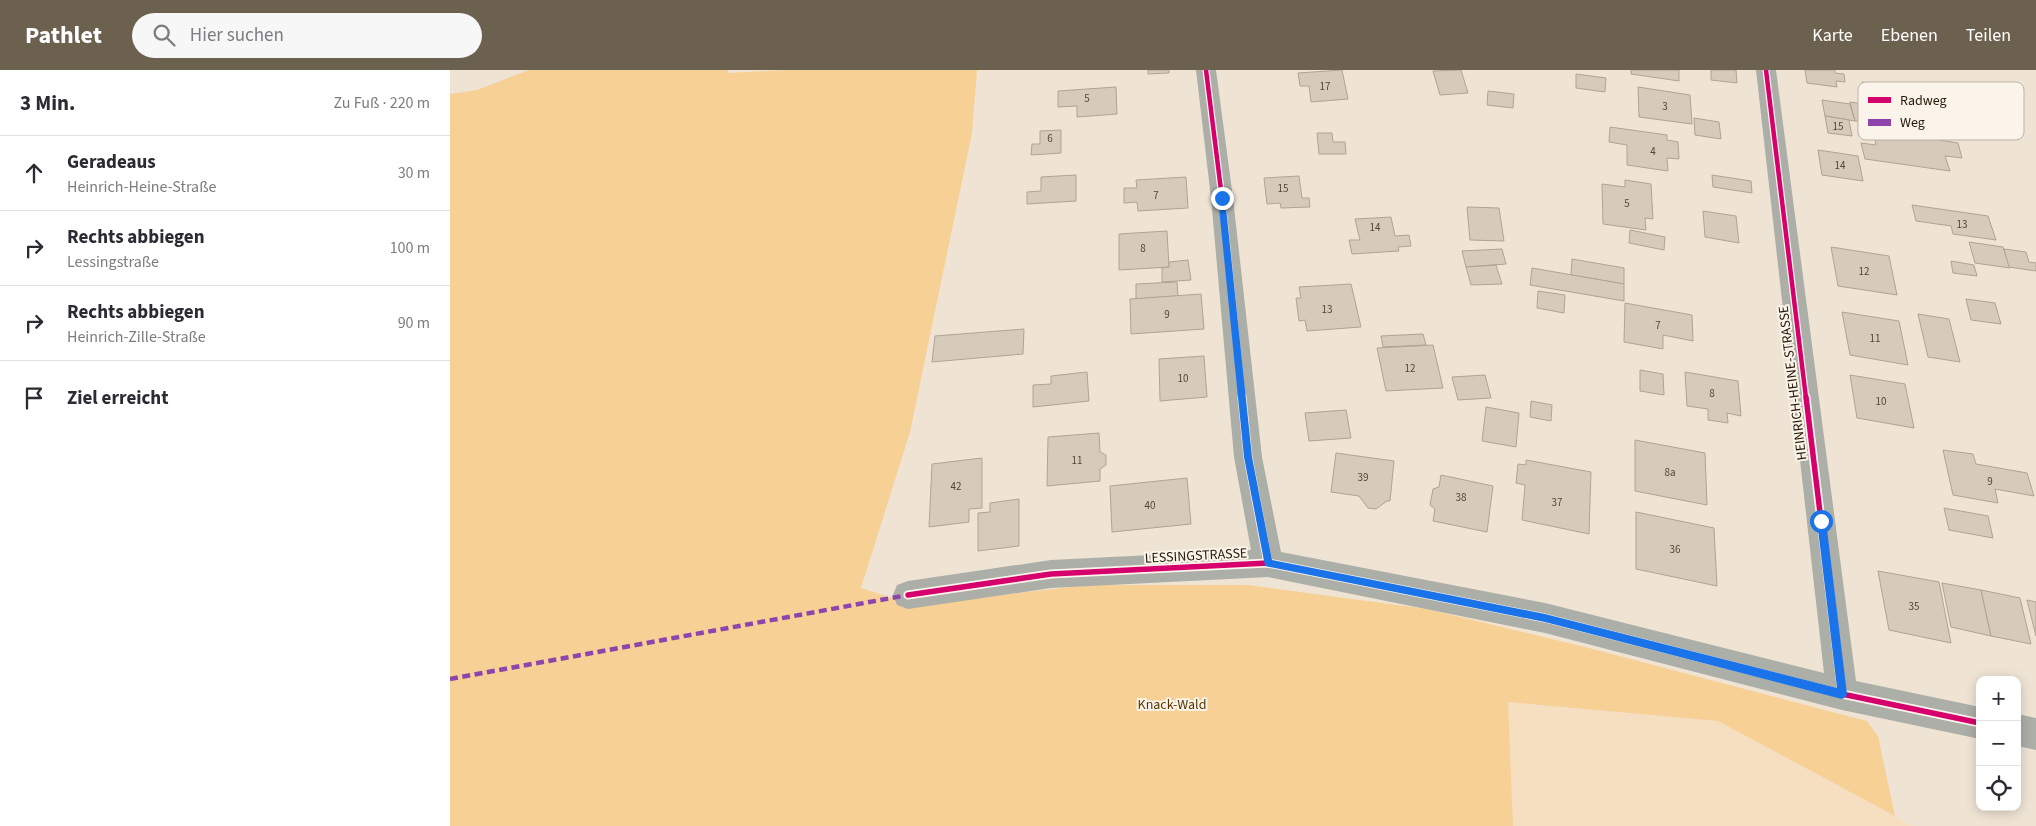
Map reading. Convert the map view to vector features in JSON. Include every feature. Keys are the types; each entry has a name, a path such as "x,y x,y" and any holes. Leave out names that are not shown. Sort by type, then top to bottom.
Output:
{"street":[{"path":"1206,70 1222,198 1248,457 1268,563"},
{"name":"HEINRICH-HEINE-STRASSE","path":"1766,70 1842,694"},
{"name":"LESSINGSTRASSE","path":"908,595 1051,574 1268,563 1545,618 1842,694 1976,722"},
{"path":"2021,731 2036,734"}],"shaded area":[{"path":"1507,702 1718,721 1913,826 1513,826"}],"green space":[{"name":"Knack-Wald","path":"529,70 728,70 727,73 786,70 977,70 972,133 910,432 861,588 915,605 1088,585 1248,585 1427,609 1585,647 1867,721 1878,736 1895,816 1718,721 1508,702 1513,826 450,826 450,94 477,90"}],"building":[{"path":"1148,70 1169,70 1169,73 1148,74"},
{"path":"1342,70 1348,99 1311,102 1309,86 1300,86 1298,73"},
{"path":"1461,70 1468,93 1440,95 1433,71"},
{"path":"1631,70 1679,70 1679,81 1631,74"},
{"path":"1711,70 1736,70 1737,83 1711,80"},
{"path":"1805,70 1835,70 1835,73 1844,74 1845,82 1836,81 1837,87 1807,83"},
{"path":"1576,74 1606,78 1605,92 1576,88"},
{"path":"1116,87 1117,114 1077,117 1077,106 1058,107 1058,91"},
{"path":"1638,87 1690,95 1692,124 1639,117"},
{"path":"1488,91 1514,94 1513,108 1487,105"},
{"path":"1822,100 1850,104 1855,121 1825,116"},
{"path":"1850,102 1858,103 1858,121 1855,121"},
{"path":"1825,116 1849,120 1852,136 1828,133"},
{"path":"1694,118 1719,122 1721,139 1695,135"},
{"path":"1610,127 1667,135 1667,140 1678,142 1679,159 1667,158 1668,171 1627,165 1627,145 1609,142"},
{"path":"1061,130 1061,153 1031,155 1032,144 1040,144 1040,131"},
{"path":"1317,133 1332,133 1333,142 1345,142 1346,154 1319,154"},
{"path":"1875,140 1939,140 1958,143 1962,158 1945,156 1950,171 1865,159 1861,143 1876,145"},
{"path":"1818,150 1858,156 1863,181 1822,175"},
{"path":"1076,175 1076,201 1027,204 1027,192 1041,191 1041,177"},
{"path":"1712,175 1751,181 1752,193 1713,187"},
{"path":"1299,176 1302,198 1309,198 1310,207 1281,208 1280,203 1267,204 1264,178"},
{"path":"1186,177 1188,208 1138,211 1137,202 1124,203 1124,188 1137,188 1136,180"},
{"path":"1625,180 1651,184 1653,219 1645,218 1646,230 1603,224 1602,184 1625,187"},
{"path":"1912,205 1988,216 1996,240 1953,234 1951,226 1916,221"},
{"path":"1467,207 1499,208 1504,241 1470,240"},
{"path":"1703,211 1736,216 1739,243 1705,237"},
{"path":"1391,217 1395,236 1409,235 1411,246 1398,247 1399,251 1352,254 1349,240 1360,240 1355,219"},
{"path":"1630,230 1665,237 1664,250 1629,243"},
{"path":"1167,231 1169,267 1119,270 1119,234"},
{"path":"1969,242 2003,247 2010,268 1975,263"},
{"path":"1831,247 1889,256 1897,295 1838,286"},
{"path":"1502,249 1506,264 1466,267 1462,251"},
{"path":"2004,249 2026,252 2029,262 2036,263 2036,271 2009,267"},
{"path":"1572,259 1624,268 1624,284 1571,275"},
{"path":"1188,260 1191,280 1162,282 1162,268 1169,267 1169,262"},
{"path":"1951,261 1974,265 1977,276 1953,273"},
{"path":"1496,265 1502,284 1471,285 1466,267"},
{"path":"1532,268 1624,284 1624,301 1530,285"},
{"path":"1177,282 1178,296 1136,299 1136,284"},
{"path":"1351,284 1361,327 1307,331 1305,320 1299,321 1296,298 1301,298 1299,287"},
{"path":"1538,291 1565,295 1564,313 1537,308"},
{"path":"1201,294 1204,329 1131,334 1130,299"},
{"path":"1966,299 1995,303 2001,324 1971,320"},
{"path":"1625,303 1692,315 1693,341 1663,335 1663,349 1624,342"},
{"path":"1842,312 1899,321 1908,365 1850,355"},
{"path":"1918,314 1949,319 1960,362 1928,357"},
{"path":"1024,329 1023,354 932,362 935,336"},
{"path":"1423,334 1426,345 1383,347 1381,336"},
{"path":"1433,345 1443,388 1386,391 1377,348"},
{"path":"1204,356 1207,397 1160,401 1159,359"},
{"path":"1640,370 1663,374 1664,395 1640,391"},
{"path":"1087,372 1089,401 1033,407 1033,385 1051,384 1051,376"},
{"path":"1685,372 1738,381 1741,416 1727,413 1728,423 1708,420 1708,409 1687,406"},
{"path":"1485,375 1491,398 1458,400 1452,377"},
{"path":"1850,375 1905,384 1914,428 1857,418"},
{"path":"1531,401 1552,405 1551,421 1530,417"},
{"path":"1486,407 1519,413 1516,447 1482,441"},
{"path":"1346,410 1351,438 1309,441 1305,413"},
{"path":"1099,433 1100,452 1106,455 1106,465 1100,469 1100,481 1047,486 1048,437"},
{"path":"1635,440 1705,453 1707,505 1635,491"},
{"path":"1943,450 1973,454 1976,464 2027,473 2034,496 1995,489 1998,503 1953,495"},
{"path":"1336,453 1394,461 1390,501 1376,509 1368,508 1359,496 1331,492"},
{"path":"982,458 982,508 969,509 969,522 929,527 932,464"},
{"path":"1526,460 1591,472 1589,534 1522,520 1525,485 1516,483 1518,464 1526,465"},
{"path":"1441,475 1493,486 1487,532 1433,521 1435,509 1430,505 1433,489 1439,487"},
{"path":"1187,478 1191,524 1112,532 1110,486"},
{"path":"1019,499 1019,546 978,551 978,513 990,512 990,503"},
{"path":"1944,508 1988,516 1993,538 1949,530"},
{"path":"1636,512 1714,528 1717,586 1636,569"},
{"path":"1878,571 1939,582 1951,643 1889,630"},
{"path":"1942,583 1981,590 1991,636 1951,627"},
{"path":"1981,590 2020,598 2031,644 1991,636"},
{"path":"2027,600 2036,602 2036,636"}],"marked path":[{"path":"450,679 908,595"}],"cycle path":[{"path":"1206,70 1222,198 1248,457 1268,563"},
{"path":"1766,70 1842,694"},
{"path":"908,595 1051,574 1268,563 1545,618 1842,694 1976,722"}],"route":[{"path":"1222,198 1248,457 1268,563 1545,618 1842,694 1821,521"}]}
